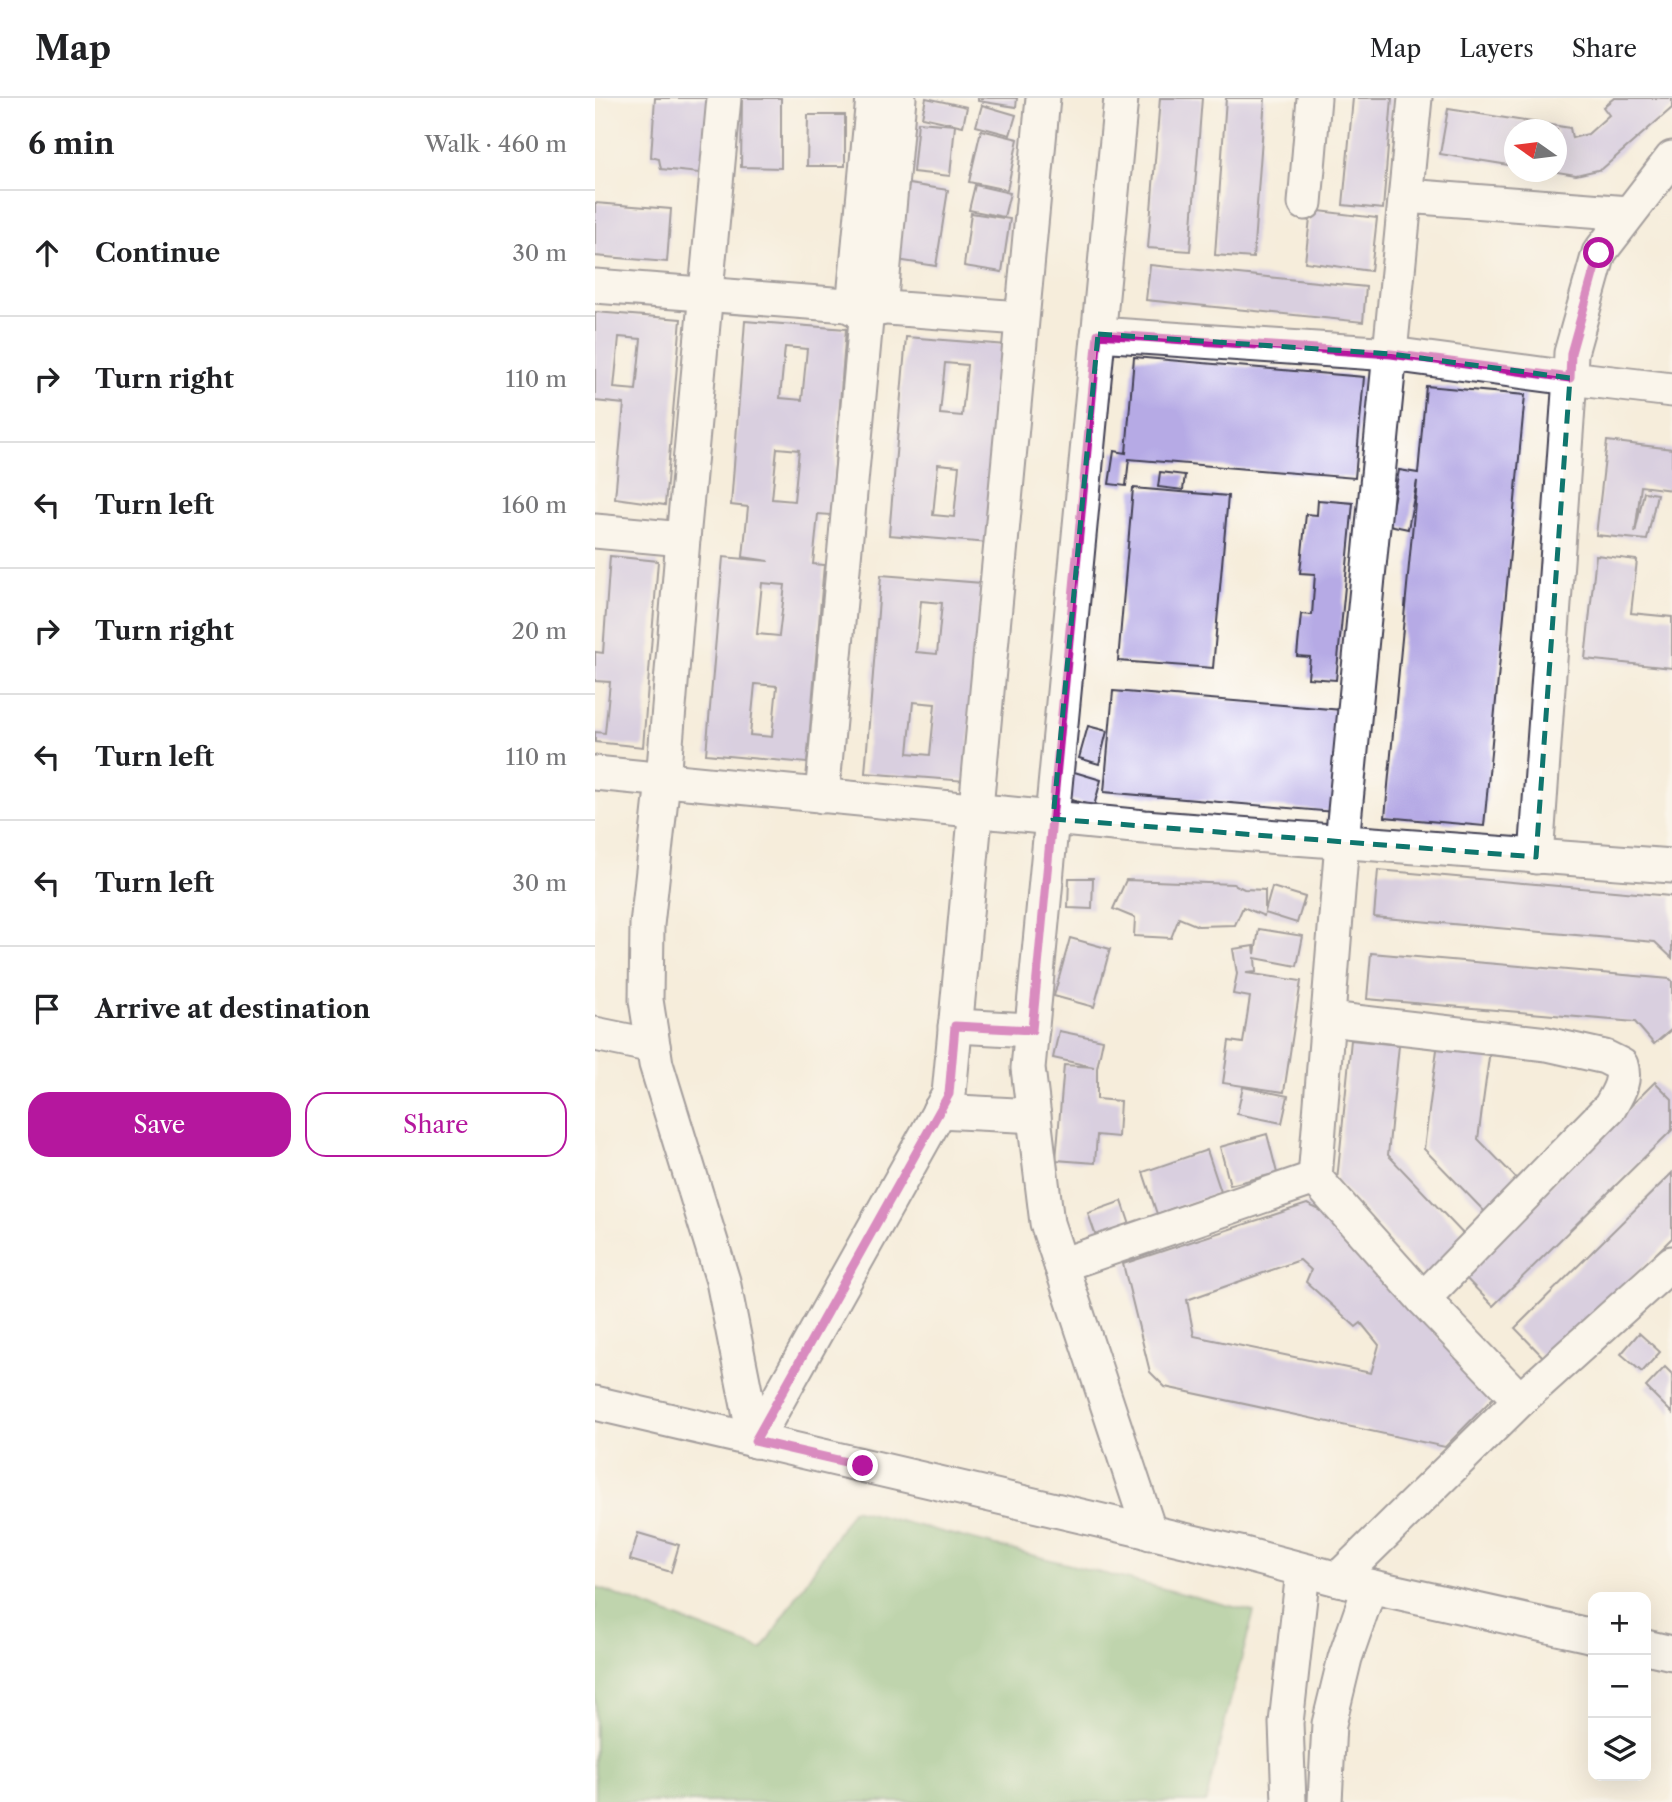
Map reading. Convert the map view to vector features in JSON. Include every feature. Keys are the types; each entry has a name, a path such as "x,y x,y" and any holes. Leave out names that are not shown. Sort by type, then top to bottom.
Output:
{"street":[{"path":"725,98 663,780 647,925 646,1000 656,1064 723,1281 755,1441"},
{"path":"867,308 873,98"},
{"path":"822,796 867,308 899,98"},
{"path":"755,1441 949,1094 1020,318 1043,98"},
{"path":"1121,98 1028,1068 1047,1223 1150,1533"},
{"path":"1305,203 1314,98"},
{"path":"1415,98 1342,842 1315,1178 1520,1400"},
{"path":"1535,857 1571,353 1599,253 1672,158"},
{"path":"1406,196 1629,213"},
{"path":"595,286 1020,318"},
{"path":"1098,334 1391,354 1672,390"},
{"path":"595,531 683,539"},
{"path":"595,773 1053,818 1672,866"},
{"path":"1329,1019 1547,1044 1605,1058 1621,1065 1624,1075 1610,1107 1423,1298"},
{"path":"955,1026 1032,1030"},
{"path":"595,1034 653,1046"},
{"path":"939,1111 1034,1116"},
{"path":"1061,1265 1315,1178"},
{"path":"1338,1579 1520,1400 1672,1263"},
{"path":"595,1403 1303,1571 1588,1635"},
{"path":"1289,1802 1286,1723 1303,1571"},
{"path":"1325,1802 1329,1724 1345,1658 1370,1586"},
{"path":"1651,1648 1672,1653"}],"highlighted area":[{"path":"1098,334 1391,354 1570,378 1536,857 1053,819"}],"green space":[{"path":"853,1509 1254,1612 1206,1802 595,1802 595,1587 762,1650"}],"building":[{"path":"655,98 711,98 706,165 700,165 699,173 661,169 659,159 651,157"},
{"path":"742,98 781,98 781,168 741,167"},
{"path":"926,98 967,107 963,126 922,117"},
{"path":"978,98 1017,98 1016,107 978,101"},
{"path":"1160,98 1202,98 1190,251 1148,248"},
{"path":"1226,98 1265,98 1253,258 1215,255"},
{"path":"1353,98 1392,98 1383,209 1343,205"},
{"path":"1614,98 1672,98 1672,108 1602,169 1576,175 1567,174 1567,128 1570,128 1572,138 1588,134 1609,115 1603,107"},
{"path":"982,105 1016,115 1010,135 976,126"},
{"path":"1448,109 1512,119 1504,119 1504,164 1440,154"},
{"path":"808,115 845,115 845,166 807,166"},
{"path":"918,122 955,125 950,176 913,172"},
{"path":"981,130 1018,139 1007,190 969,182"},
{"path":"909,184 948,190 936,266 897,260"},
{"path":"975,185 1010,193 1004,217 969,210"},
{"path":"595,203 671,209 667,262 595,256"},
{"path":"1311,210 1377,218 1371,271 1305,262"},
{"path":"971,213 1010,219 1002,272 964,266"},
{"path":"1150,265 1366,287 1363,322 1146,300"},
{"path":"595,312 681,319 665,505 615,498 624,404 595,401","holes":["619,337 641,339 636,390 614,388"]},
{"path":"745,321 846,329 831,515 818,514 813,564 824,565 807,763 706,754 723,557 769,561 743,557 748,507 731,505","holes":["785,347 807,349 802,400 780,398","777,448 799,450 794,501 772,499","762,583 785,585 779,636 757,634","755,684 777,686 772,737 750,735"]},
{"path":"906,337 1007,345 990,543 889,535","holes":["945,363 967,365 962,416 940,414","938,464 959,466 954,517 933,515"]},
{"path":"1134,357 1364,377 1355,478 1129,459 1126,486 1109,484 1114,451 1126,453"},
{"path":"1426,386 1525,395 1484,826 1385,817 1417,481 1408,529 1389,525 1399,470 1418,473"},
{"path":"1607,441 1672,449 1672,490 1641,486 1635,533 1644,492 1657,494 1647,540 1596,535"},
{"path":"1160,472 1185,475 1183,490 1158,487"},
{"path":"1133,488 1228,496 1213,668 1118,661"},
{"path":"1318,500 1353,503 1336,680 1308,678 1310,657 1297,656 1301,614 1312,615 1315,574 1300,573 1306,514 1317,515"},
{"path":"1596,555 1637,560 1631,613 1672,617 1672,668 1585,659"},
{"path":"610,556 658,561 643,747 595,742 595,732 605,733 610,682 595,681 595,652 603,653"},
{"path":"881,575 982,583 966,781 865,773","holes":["921,601 942,603 937,654 916,652","913,702 935,704 930,755 908,753"]},
{"path":"1113,691 1342,710 1334,812 1104,792"},
{"path":"1088,726 1107,731 1099,764 1079,758"},
{"path":"1071,771 1101,780 1094,806 1063,798"},
{"path":"1378,870 1670,896 1672,958 1655,942 1374,917"},
{"path":"1069,878 1093,878 1092,909 1068,908"},
{"path":"1126,880 1234,884 1244,889 1265,890 1265,912 1272,887 1305,897 1297,923 1265,913 1264,916 1243,907 1235,925 1198,926 1179,918 1171,938 1134,936 1135,918 1113,909"},
{"path":"1259,929 1303,936 1297,966 1255,958 1256,972 1246,973 1301,981 1284,1092 1223,1083 1229,1041 1243,1043 1250,997 1233,994 1237,974 1233,949 1254,946 1255,954"},
{"path":"1070,938 1110,949 1094,1007 1054,996"},
{"path":"1371,953 1670,979 1672,1029 1654,1044 1635,1022 1367,999"},
{"path":"1059,1031 1103,1040 1097,1068 1097,1099 1120,1101 1118,1137 1097,1135 1095,1163 1056,1160 1064,1065 1094,1067 1053,1058"},
{"path":"1351,1040 1399,1045 1388,1155 1467,1238 1426,1277 1337,1181"},
{"path":"1438,1042 1490,1050 1478,1139 1519,1181 1486,1213 1424,1149"},
{"path":"1655,1082 1672,1099 1672,1130 1493,1306 1461,1273"},
{"path":"1243,1087 1288,1096 1282,1123 1237,1114"},
{"path":"1267,1134 1277,1173 1230,1185 1220,1147"},
{"path":"1207,1150 1221,1192 1157,1214 1143,1172"},
{"path":"1672,1173 1672,1238 1547,1361 1515,1328"},
{"path":"1122,1201 1130,1225 1096,1236 1088,1213"},
{"path":"1307,1204 1322,1211 1494,1397 1445,1447 1165,1387 1150,1372 1123,1264","holes":["1300,1260 1311,1270 1306,1282 1356,1327 1361,1323 1379,1345 1371,1373 1194,1336 1187,1300"]},
{"path":"1639,1333 1660,1352 1642,1372 1621,1354"},
{"path":"1665,1367 1672,1374 1672,1413 1646,1387"},
{"path":"638,1533 679,1545 671,1572 630,1560"}],"route":[{"path":"863,1466 755,1441 949,1094 955,1026 1032,1030 1098,334 1391,354 1570,378 1571,353 1599,253"}]}
